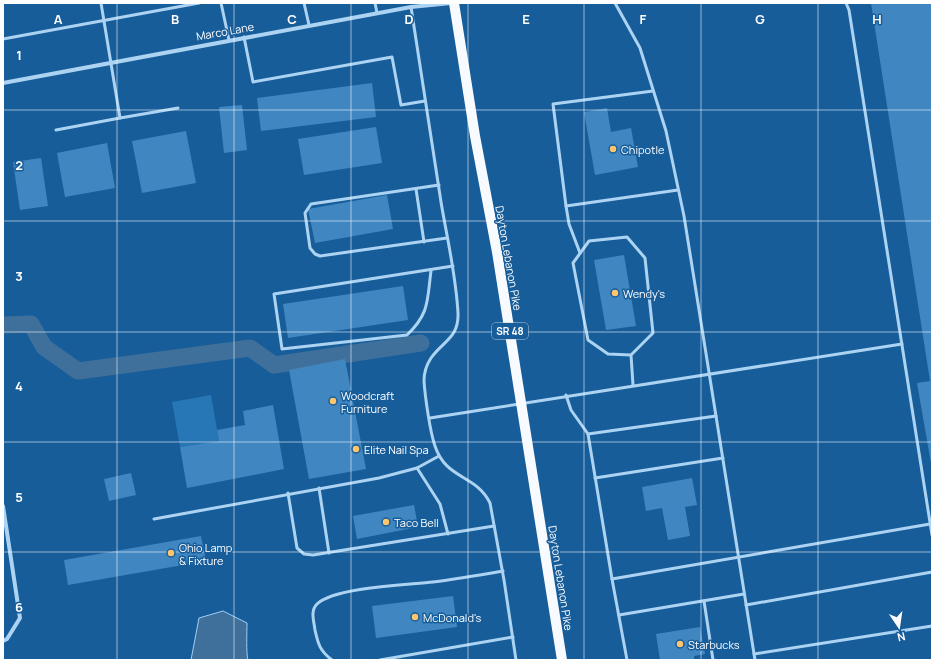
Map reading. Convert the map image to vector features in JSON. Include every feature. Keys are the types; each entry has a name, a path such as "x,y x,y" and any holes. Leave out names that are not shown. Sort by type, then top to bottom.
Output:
{"main road":[{"name":"Dayton Lebanon Pike","path":"454,3 475,136 497,252 562,660"}],"street":[{"name":"Marco Lane","path":"3,83 376,13 410,7 451,3"},
{"path":"3,506 20,618 7,639 3,641"}],"lane":[{"path":"101,3 120,118"},
{"path":"3,39 199,3"},
{"path":"221,3 229,40"},
{"path":"304,3 309,26"},
{"path":"375,3 376,13"},
{"path":"615,3 640,48 666,130 710,374 755,660"},
{"path":"846,3 849,10 932,535"},
{"path":"410,7 447,238 453,266 458,320 455,331 449,340 431,357 426,368 424,380 430,418 435,445 439,456 446,466 455,474 478,486 485,493 490,503 503,571 516,660"},
{"path":"244,37 253,82 392,57 401,105 426,101"},
{"path":"580,253 569,224 553,104 653,91"},
{"path":"56,130 178,108"},
{"path":"439,186 311,204 305,214 310,248 315,254 320,256 447,238"},
{"path":"416,189 424,242"},
{"path":"566,206 678,190"},
{"path":"627,237 645,258 653,333 631,355 608,354 588,340 573,264 589,241 627,237"},
{"path":"431,271 425,312 416,326 407,335 282,349 274,294 431,271 453,266"},
{"path":"430,418 521,402 902,344"},
{"path":"631,355 633,385"},
{"path":"566,396 571,410 588,434 627,660"},
{"path":"588,434 716,416"},
{"path":"154,519 288,493 379,478 417,468 439,456"},
{"path":"595,478 723,458"},
{"path":"417,468 440,504 448,534"},
{"path":"319,488 329,553"},
{"path":"288,493 297,548 304,554 313,555 329,553 494,526"},
{"path":"612,579 930,524"},
{"path":"332,660 324,654 318,645 312,612 316,605 323,599 343,592 435,582 503,571"},
{"path":"746,605 932,572"},
{"path":"619,615 744,594"},
{"path":"704,601 710,627 713,660"},
{"path":"754,654 932,626"},
{"path":"380,660 513,637"}],"shaded area":[{"path":"211,395 219,441 180,447 172,402"},
{"path":"223,611 247,623 248,660 191,660 199,618"}],"building":[{"path":"871,3 932,3 932,469 917,383 930,381"},
{"path":"372,83 376,117 261,131 257,98"},
{"path":"242,105 247,150 224,153 219,107"},
{"name":"Chipotle","path":"607,108 611,132 631,128 638,167 595,175 584,112"},
{"path":"376,127 382,163 304,175 298,139"},
{"path":"186,131 196,183 142,193 132,141"},
{"path":"107,143 115,188 65,197 57,153"},
{"path":"41,158 48,206 20,210 13,162"},
{"path":"387,195 393,229 315,243 308,209"},
{"name":"Wendy's","path":"624,255 636,326 606,330 594,260"},
{"path":"403,286 408,320 288,338 283,304"},
{"path":"345,359 366,469 309,479 289,370"},
{"path":"273,405 284,469 187,488 180,447 219,441 217,430 245,425 243,411"},
{"path":"131,473 136,495 109,501 104,479"},
{"path":"692,478 697,505 685,507 690,536 668,540 662,508 646,511 642,487"},
{"name":"Taco Bell","path":"414,505 418,527 357,539 353,516"},
{"path":"201,536 206,561 68,585 64,560"},
{"name":"McDonald's","path":"453,596 457,627 376,638 372,606"},
{"name":"Starbucks","path":"700,627 705,654 694,656 694,660 660,660 656,634"}],"waterway":[{"path":"3,325 31,324 44,347 78,371 250,348 274,365 421,343"}],"place":[{"name":"Chipotle","path":"613,149"},
{"name":"Wendy's","path":"615,293"},
{"name":"Woodcraft Furniture","path":"333,401"},
{"name":"Elite Nail Spa","path":"356,449"},
{"name":"Taco Bell","path":"386,522"},
{"name":"Ohio Lamp & Fixture","path":"171,553"},
{"name":"McDonald's","path":"415,617"},
{"name":"Starbucks","path":"680,644"}]}
